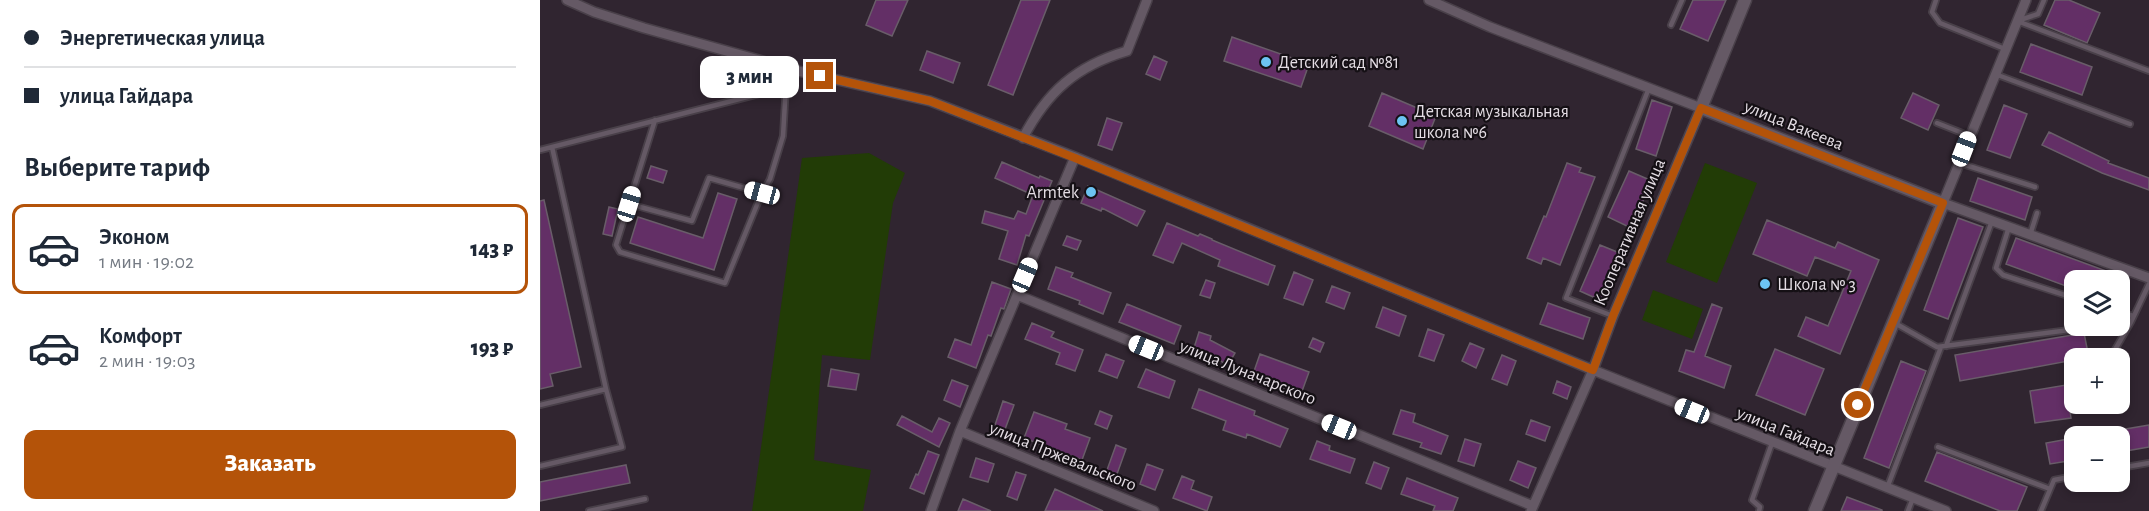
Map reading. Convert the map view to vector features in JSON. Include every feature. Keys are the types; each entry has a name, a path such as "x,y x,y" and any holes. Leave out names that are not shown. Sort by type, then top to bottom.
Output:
{"street":[{"name":"улица Гайдара","path":"567,0 594,12 644,28 798,71 930,101 1772,443 1946,511"},
{"path":"1023,138 1041,107 1062,83 1100,60 1127,51 1147,0"},
{"name":"улица Вакеева","path":"1429,0 1450,4 1490,27 1943,203 2149,278"},
{"name":"Кооперативная улица","path":"1532,509 1593,370 1613,316 1745,0"},
{"path":"1815,511 2026,0"},
{"path":"931,511 960,431 1075,158"},
{"name":"улица Луначарского","path":"1017,295 1532,509"},
{"name":"улица Пржевальского","path":"960,431 1154,511"}],"lane":[{"path":"1671,25 1682,0"},
{"path":"1936,0 1932,12 1940,22 2005,49"},
{"path":"2017,21 2038,14 2044,0"},
{"path":"2017,21 2149,71"},
{"path":"540,150 763,93 786,85 798,71"},
{"path":"1995,74 2130,124"},
{"path":"655,120 616,245 620,252 725,283 770,179 783,136 786,85"},
{"path":"1613,316 1566,298 1649,88"},
{"path":"1937,123 1970,136"},
{"path":"540,466 622,447 606,389 552,147"},
{"path":"1959,163 2035,187"},
{"path":"629,204 692,221 709,178 762,193"},
{"path":"2030,235 2037,213"},
{"path":"1887,488 1992,221"},
{"path":"2009,227 1996,268 2003,275 2064,295"},
{"path":"2116,348 2149,284"},
{"path":"1893,322 1937,347 2064,331"},
{"path":"540,405 606,389"},
{"path":"1759,511 1761,507 1752,500 1772,443"},
{"path":"1938,447 2050,489"},
{"path":"2130,466 2149,463"},
{"path":"2041,511 2054,480 2064,478"},
{"path":"1908,511 1913,498"},
{"path":"589,511 645,499"}],"green space":[{"path":"869,153 905,173 893,203 870,360 822,355 814,460 871,470 863,511 752,511 802,158"},
{"path":"1705,163 1757,183 1717,283 1666,262"},
{"path":"1653,290 1703,309 1692,339 1642,320"}],"building":[{"path":"876,0 908,0 892,36 866,25"},
{"path":"1021,0 1050,0 1013,95 988,85"},
{"path":"1693,0 1726,0 1708,41 1680,29"},
{"path":"2055,0 2069,0 2100,13 2087,43 2044,25"},
{"name":"Детский сад №81","path":"1232,37 1309,64 1301,87 1224,61"},
{"path":"2031,44 2092,67 2082,95 2020,72"},
{"path":"927,51 960,63 953,83 920,70"},
{"path":"1154,56 1167,62 1160,80 1146,74"},
{"name":"Детская музыкальная школа №6","path":"1382,93 1436,116 1423,149 1369,126"},
{"path":"1913,93 1939,105 1928,130 1901,118"},
{"path":"1652,100 1672,107 1656,156 1636,149"},
{"path":"2004,105 2027,114 2010,158 1987,150"},
{"path":"1107,118 1122,123 1112,150 1098,145"},
{"path":"2049,132 2109,161 2108,163 2149,178 2149,190 2102,173 2042,145"},
{"path":"1002,162 1039,178 1040,176 1052,181 1029,236 1026,235 1017,265 999,259 1008,231 982,223 985,211 1014,219 1018,211 1026,214 1033,195 995,178"},
{"path":"1567,163 1581,168 1579,172 1595,177 1560,265 1543,258 1541,264 1527,258"},
{"path":"651,166 667,171 663,183 647,178"},
{"path":"1629,171 1652,181 1631,228 1608,217"},
{"path":"1978,178 2032,197 2025,220 1970,201"},
{"path":"1088,186 1145,211 1137,226 1102,208 1101,211 1081,203"},
{"path":"718,193 737,199 714,270 630,243 638,217 703,238"},
{"path":"544,200 581,367 550,374 553,386 540,389 540,201"},
{"path":"609,207 618,209 612,236 603,234"},
{"path":"1958,218 1983,227 1948,319 1924,310"},
{"path":"1767,220 1835,248 1838,242 1879,260 1840,354 1798,336 1806,317 1828,326 1851,271 1815,257 1807,276 1753,254"},
{"path":"1167,223 1198,236 1200,234 1275,266 1268,285 1218,266 1220,260 1182,243 1173,263 1153,255"},
{"path":"1067,236 1081,241 1077,250 1063,245"},
{"path":"2016,238 2103,270 2064,270 2064,285 2006,264"},
{"path":"1600,245 1622,254 1602,301 1580,291"},
{"path":"1056,267 1073,273 1071,277 1111,293 1103,314 1079,304 1080,301 1048,289"},
{"path":"1294,272 1313,280 1303,305 1284,298"},
{"path":"1206,280 1215,283 1210,298 1200,295"},
{"path":"992,282 1011,289 991,336 988,335 976,368 948,357 955,339 971,345"},
{"path":"1332,286 1350,293 1344,309 1326,302"},
{"path":"1548,303 1590,318 1583,339 1540,324"},
{"path":"1127,304 1181,326 1174,344 1119,322"},
{"path":"1712,304 1722,308 1705,356 1731,366 1724,388 1679,371 1686,350 1694,352"},
{"path":"1383,307 1406,316 1399,336 1376,327"},
{"path":"1032,323 1054,332 1051,337 1083,350 1075,371 1056,364 1060,353 1025,339"},
{"path":"1428,329 1444,335 1434,361 1419,356"},
{"path":"1199,332 1211,336 1210,340 1235,353 1228,365 1213,357 1193,351"},
{"path":"2066,336 2085,336 2087,348 2064,348 2064,362 1960,381 1955,355"},
{"path":"1313,338 1324,343 1320,352 1309,347"},
{"path":"1470,343 1484,349 1476,368 1462,361"},
{"path":"1775,349 1824,369 1805,415 1756,395"},
{"path":"1106,354 1124,361 1117,378 1099,371"},
{"path":"1260,354 1309,372 1301,394 1252,377"},
{"path":"1502,355 1516,361 1507,385 1492,379"},
{"path":"1901,361 1926,371 1889,468 1864,458"},
{"path":"831,369 859,374 856,390 828,386"},
{"path":"1146,369 1175,381 1169,398 1138,387"},
{"path":"952,380 968,386 960,407 944,400"},
{"path":"1557,381 1571,387 1567,399 1553,393"},
{"path":"2064,385 2064,414 2070,414 2071,418 2035,423 2030,391"},
{"path":"1199,389 1255,411 1254,415 1288,429 1280,447 1247,434 1246,438 1223,430 1226,421 1192,408"},
{"path":"1003,401 1014,405 1004,432 994,428"},
{"path":"1401,410 1415,414 1413,422 1448,436 1441,454 1420,447 1422,443 1393,434"},
{"path":"1100,411 1112,416 1107,429 1095,424"},
{"path":"1034,412 1067,424 1065,429 1090,438 1082,460 1024,438"},
{"path":"902,416 932,432 939,418 950,423 939,447 897,425"},
{"path":"1531,420 1550,427 1545,441 1526,434"},
{"path":"2149,425 2149,447 2130,450 2130,428"},
{"path":"1465,439 1481,444 1474,466 1458,461"},
{"path":"2064,440 2064,462 2050,464 2046,443"},
{"path":"1317,441 1330,446 1329,450 1355,459 1350,473 1310,459"},
{"path":"1116,445 1126,449 1117,474 1107,470"},
{"path":"928,451 939,455 924,494 910,488"},
{"path":"1937,452 2027,487 2017,511 2000,511 1925,481"},
{"path":"976,458 994,464 988,482 970,477"},
{"path":"1518,461 1536,468 1528,488 1510,480"},
{"path":"1374,462 1389,468 1381,489 1366,483"},
{"path":"1147,464 1163,470 1155,490 1140,484"},
{"path":"626,465 630,483 540,501 540,482"},
{"path":"1016,472 1026,475 1017,500 1007,496"},
{"path":"1182,476 1194,481 1191,489 1212,497 1207,511 1173,498"},
{"path":"1407,478 1458,498 1453,511 1433,511 1435,506 1401,494"},
{"path":"1055,489 1103,511 1045,511"},
{"path":"1847,497 1882,510 1882,511 1841,511"},
{"path":"963,499 991,511 958,511"}],"place":[{"name":"Детский сад №81","path":"1266,62"},
{"name":"Детская музыкальная школа №6","path":"1402,121"},
{"name":"Armtek","path":"1091,192"},
{"name":"Школа № 3","path":"1765,284"}],"route":[{"path":"820,76 930,101 1593,370 1613,316 1701,108 1943,203 1858,405"}]}
